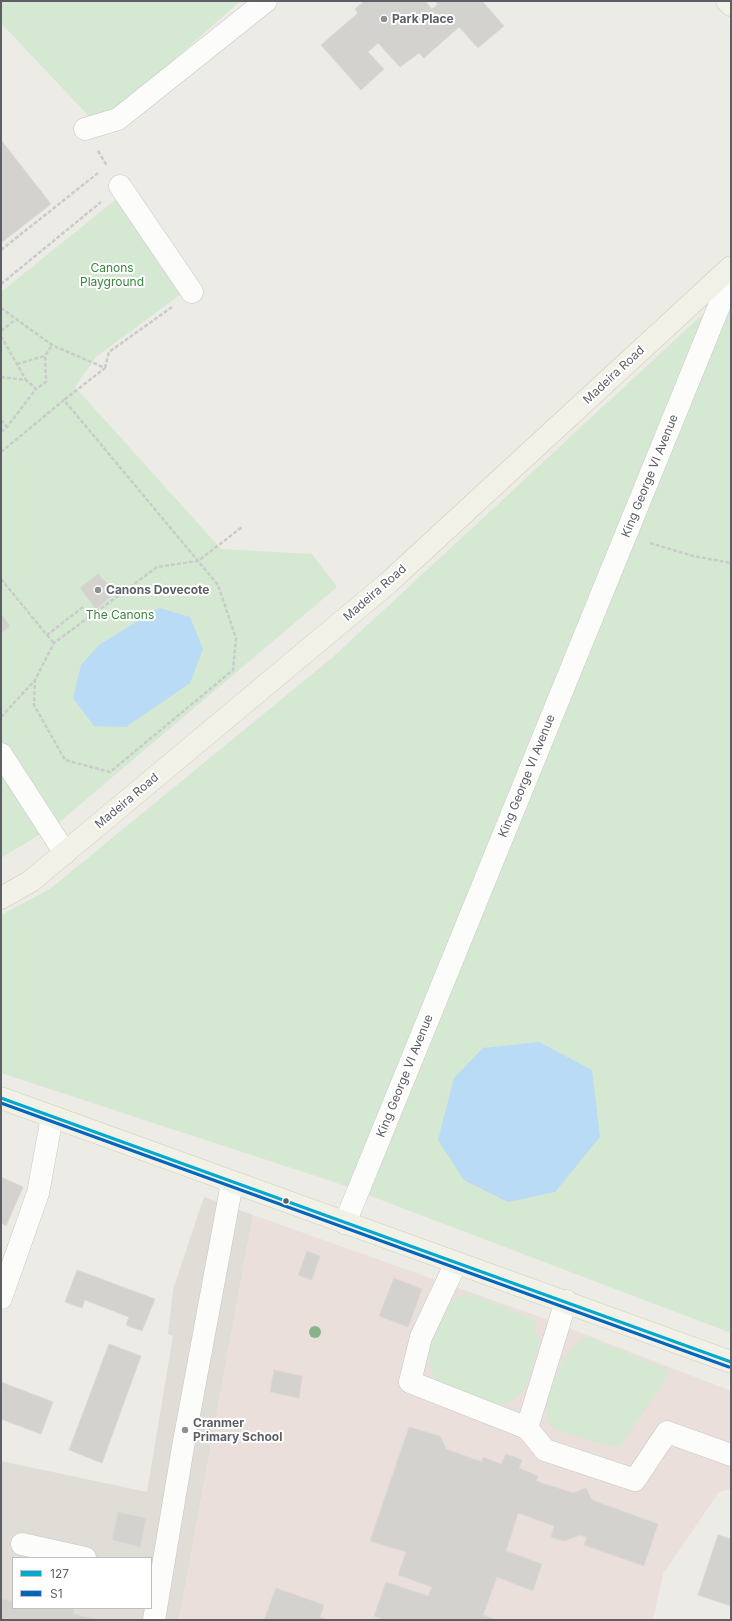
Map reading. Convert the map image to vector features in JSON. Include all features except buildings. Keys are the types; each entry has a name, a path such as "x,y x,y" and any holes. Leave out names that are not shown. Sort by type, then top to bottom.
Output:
{"main road":[{"path":"727,1 731,5"},
{"name":"Madeira Road","path":"1,898 31,881 388,583 731,267"},
{"path":"1,1098 232,1183 456,1264 566,1301 731,1362"}],"street":[{"path":"85,129 118,119 266,1"},
{"path":"120,186 192,292"},
{"name":"King George VI Avenue","path":"345,1223 731,277"},
{"path":"1,754 65,853"},
{"path":"1,1298 38,1193 52,1117"},
{"path":"154,1620 157,1574 232,1183"},
{"path":"456,1264 421,1336 410,1382 528,1428 545,1450 635,1480 667,1432 731,1455"},
{"path":"528,1428 566,1301"},
{"path":"22,1544 80,1557"}],"path":[{"path":"1,284 120,186 85,129"},
{"path":"1,250 107,166"},
{"path":"1,452 105,368 109,352 192,292"},
{"path":"1,308 15,320 52,345 105,368"},
{"path":"1,331 15,320"},
{"path":"1,336 26,380 36,389"},
{"path":"1,432 7,427 36,389 46,382 45,356 52,345"},
{"path":"17,364 45,356"},
{"path":"1,377 26,380"},
{"path":"35,680 34,705 65,760 110,772 233,670 236,638 218,585 64,400"},
{"path":"1,420 7,427"},
{"path":"1,717 35,680 54,643 157,567 198,561 242,528"},
{"path":"625,536 692,556 731,563"},
{"path":"1,579 54,643"},
{"path":"47,635 83,607"}],"shaded area":[{"name":"Cranmer Primary School","path":"204,1197 253,1215 179,1620 1,1620 1,1461 147,1492 173,1336 168,1334 173,1290"},
{"path":"253,1215 543,1318 731,1391 731,1489 719,1492 663,1574 653,1620 179,1620"}],"green space":[{"path":"1,1 240,1 99,127 1,23"},
{"name":"The Canons","path":"125,192 189,288 96,357 75,387 221,549 312,554 337,587 57,824 1,858 1,292"},
{"path":"731,288 731,1333 334,1182 1,1073 1,915 50,889 332,658"},
{"path":"467,1293 533,1319 536,1323 536,1335 541,1339 525,1388 513,1401 505,1404 495,1404 443,1385 436,1379 429,1365 428,1350 445,1313 453,1299"},
{"path":"581,1338 590,1338 669,1370 661,1387 619,1447 595,1442 557,1430 551,1426 547,1419 547,1401 560,1365"}],"water":[{"path":"159,608 190,617 203,649 190,683 126,727 94,726 73,698 81,665 99,645"},
{"path":"539,1042 592,1070 600,1137 555,1192 508,1202 464,1180 438,1140 454,1078 483,1048"}],"transit line":[{"name":"127","path":"1,1098 731,1362"},
{"name":"S1","path":"1,1103 729,1367"}],"place":[{"name":"Park Place","path":"384,19"},
{"name":"Canons Dovecote","path":"98,590"},
{"name":"Cranmer Primary School","path":"185,1430"}],"park label":[{"name":"Canons Playground","path":"112,275"}]}
